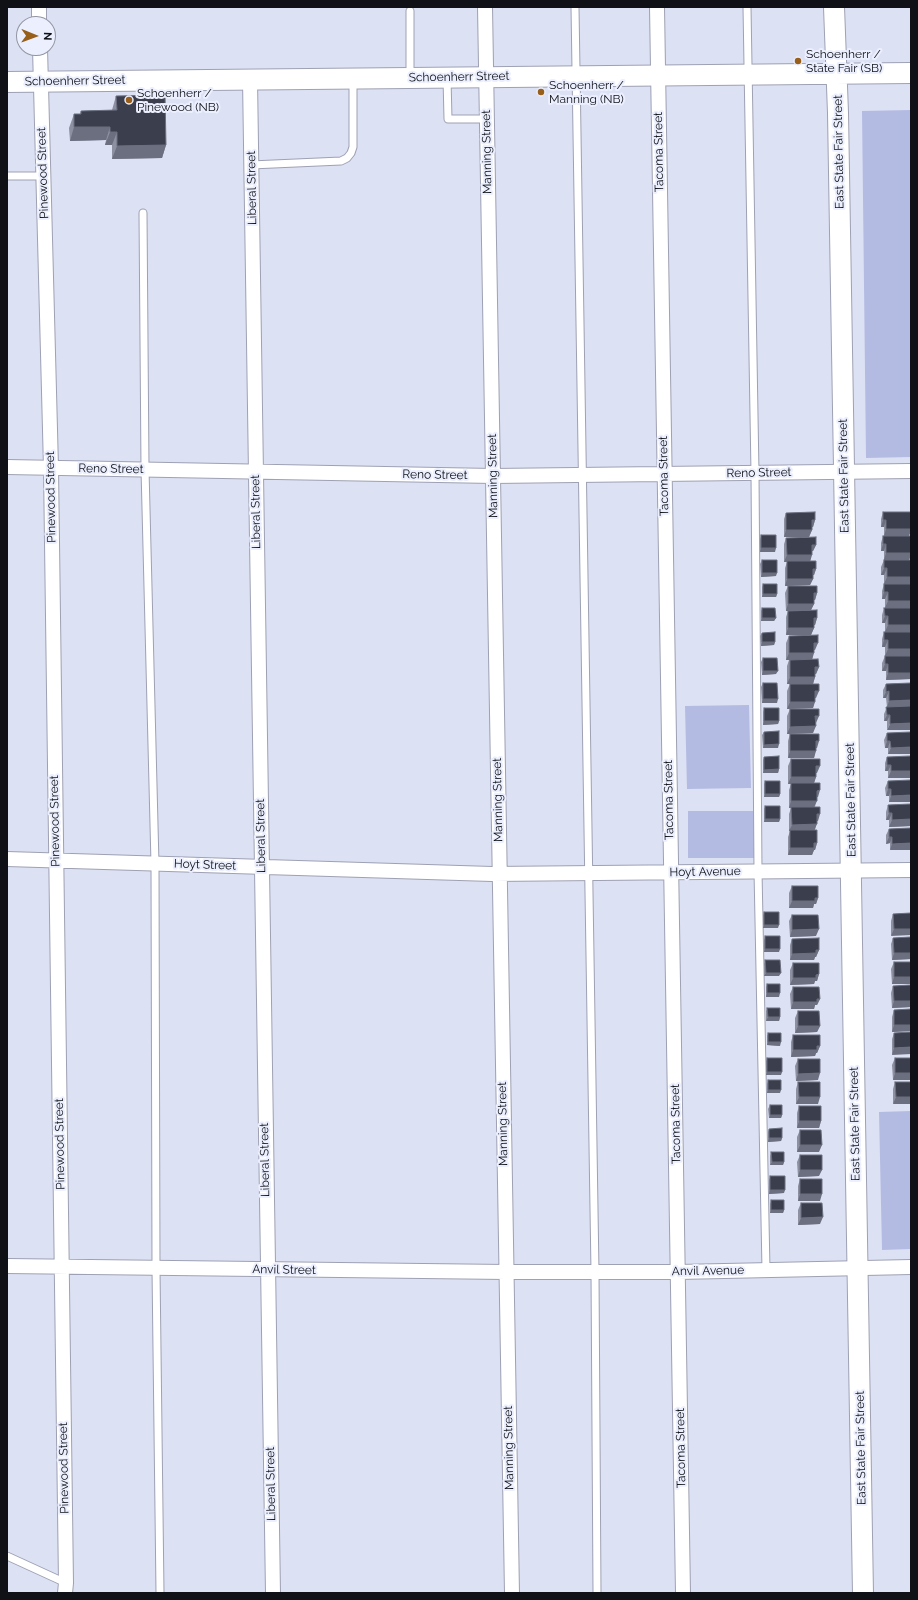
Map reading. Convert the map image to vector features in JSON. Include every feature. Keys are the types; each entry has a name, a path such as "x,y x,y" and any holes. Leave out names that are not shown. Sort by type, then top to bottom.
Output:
{"street":[{"name":"Manning Street","path":"485,7 512,1593"},
{"name":"Tacoma Street","path":"657,7 683,1593"},
{"name":"East State Fair Street","path":"834,7 837,73 852,871 863,1593"},
{"name":"Pinewood Street","path":"40,56 51,468 65,1588"},
{"name":"Schoenherr Street","path":"7,82 911,73"},
{"name":"Liberal Street","path":"250,79 273,1593"},
{"name":"Reno Street","path":"7,467 493,476 911,471"},
{"name":"Hoyt Street","path":"7,859 500,874"},
{"name":"Hoyt Avenue","path":"500,874 911,870"},
{"path":"7,1266 62,1267"},
{"name":"Anvil Street","path":"62,1267 506,1272"},
{"name":"Anvil Avenue","path":"506,1272 678,1272 911,1267"}],"lane":[{"path":"576,7 595,1272 597,1593"},
{"path":"747,7 755,473 758,871 766,1270"},
{"path":"410,11 410,78"},
{"path":"447,77 448,119 487,119"},
{"path":"251,165 341,161 347,158 352,153 353,147 353,78"},
{"path":"7,176 43,176"},
{"path":"144,213 145,469 155,864 156,1269 160,1593"},
{"path":"7,1556 65,1588"}],"shaded area":[{"path":"911,110 911,457 866,458 862,111"},
{"path":"749,705 751,788 687,789 685,706"},
{"path":"688,811 755,811 755,858 688,858"},
{"path":"911,1111 911,1249 882,1250 879,1112"}],"building":[{"path":"165,95 166,145 117,146 117,132 110,132 110,127 74,127 74,114 81,114 81,111 117,110 116,96"},
{"path":"815,512 815,520 812,520 812,530 786,530 786,513"},
{"path":"883,512 911,512 911,529 886,529 886,520 883,520"},
{"path":"761,535 776,535 776,548 761,548"},
{"path":"883,536 911,536 911,553 886,553 886,544 883,544"},
{"path":"816,537 816,545 812,545 812,555 787,555 786,538"},
{"path":"762,560 777,560 777,573 762,573"},
{"path":"884,560 911,560 911,577 887,577 887,568 884,568"},
{"path":"787,561 816,561 816,569 813,569 813,579 787,579"},
{"path":"763,584 777,584 777,594 763,594"},
{"path":"884,584 911,584 911,601 888,601 888,592 884,592"},
{"path":"788,586 817,586 817,593 814,593 814,604 788,604"},
{"path":"762,608 775,608 776,618 762,618"},
{"path":"884,608 911,608 911,625 888,625 888,616 885,616"},
{"path":"817,610 817,618 814,618 814,628 788,628 788,611"},
{"path":"775,632 775,642 762,642 762,633"},
{"path":"884,632 911,632 911,649 888,649 888,640 884,640"},
{"path":"818,635 818,643 814,643 814,653 789,653 789,636"},
{"path":"885,656 911,656 911,673 888,673 888,664 885,664"},
{"path":"763,658 777,658 778,671 763,671"},
{"path":"818,659 819,667 815,667 815,677 790,677 790,660"},
{"path":"763,683 777,683 778,699 763,699"},
{"path":"911,683 911,700 889,701 889,691 886,692 886,684"},
{"path":"790,684 819,684 819,691 815,691 815,702 790,702"},
{"path":"911,706 911,723 890,724 890,715 887,715 886,707"},
{"path":"764,708 779,708 779,721 764,721"},
{"path":"790,709 819,709 819,716 815,716 816,726 790,727"},
{"path":"779,731 779,744 764,745 764,732"},
{"path":"911,732 911,747 891,748 890,741 887,741 887,733"},
{"path":"790,734 819,734 819,741 816,741 816,751 790,751"},
{"path":"779,756 779,769 764,770 764,757"},
{"path":"911,756 911,771 891,771 891,765 887,765 887,757"},
{"path":"791,759 820,759 820,766 816,766 816,777 791,777"},
{"path":"911,780 911,795 891,796 891,789 888,789 888,781"},
{"path":"765,781 780,781 780,794 765,794"},
{"path":"791,783 820,783 820,790 817,791 817,801 791,801"},
{"path":"911,804 911,819 892,820 892,813 889,813 888,805"},
{"path":"765,806 780,806 780,819 765,819"},
{"path":"791,807 820,807 820,814 817,814 817,824 792,825"},
{"path":"911,828 911,843 892,844 892,837 889,837 889,829"},
{"path":"790,830 817,830 817,843 814,843 814,848 790,848"},
{"path":"792,886 818,886 818,898 815,898 815,901 792,901"},
{"path":"764,912 779,912 779,925 764,925"},
{"path":"911,913 911,929 894,929 893,914"},
{"path":"792,915 818,915 819,929 792,930"},
{"path":"765,936 780,936 780,949 765,949"},
{"path":"911,937 911,953 894,953 893,938"},
{"path":"819,938 819,950 816,950 816,953 792,954 792,939"},
{"path":"765,960 780,960 781,973 766,973"},
{"path":"894,962 911,962 911,977 894,977"},
{"path":"793,963 819,963 819,974 816,975 816,978 793,978"},
{"path":"767,984 780,984 780,993 767,993"},
{"path":"911,985 911,1001 894,1001 893,986"},
{"path":"793,987 819,987 820,999 817,999 817,1002 793,1002"},
{"path":"767,1008 780,1008 780,1017 768,1017"},
{"path":"911,1009 911,1025 894,1025 894,1010"},
{"path":"798,1011 819,1011 820,1026 798,1026"},
{"path":"911,1032 911,1047 894,1048 894,1033"},
{"path":"768,1033 781,1033 781,1042 768,1042"},
{"path":"793,1035 820,1035 820,1046 817,1046 817,1050 793,1050"},
{"path":"767,1058 782,1058 782,1072 767,1072"},
{"path":"895,1058 911,1058 911,1073 895,1073"},
{"path":"798,1059 820,1059 820,1073 798,1074"},
{"path":"768,1080 781,1080 781,1090 768,1090"},
{"path":"798,1082 820,1082 820,1097 799,1097"},
{"path":"895,1082 911,1082 911,1097 896,1097"},
{"path":"770,1105 782,1105 782,1115 770,1115"},
{"path":"799,1106 821,1106 821,1121 799,1121"},
{"path":"782,1128 782,1138 769,1138 769,1129"},
{"path":"800,1130 821,1130 822,1145 800,1145"},
{"path":"771,1152 784,1152 784,1162 772,1162"},
{"path":"800,1155 822,1155 822,1170 800,1170"},
{"path":"770,1176 785,1176 785,1190 770,1190"},
{"path":"800,1179 822,1179 822,1194 800,1194"},
{"path":"771,1200 784,1200 784,1210 771,1210"},
{"path":"801,1203 822,1203 823,1217 801,1218"}],"place":[{"name":"Schoenherr / State Fair (SB)","path":"798,61"},
{"name":"Schoenherr / Manning (NB)","path":"541,92"},
{"name":"Schoenherr / Pinewood (NB)","path":"129,100"}]}
